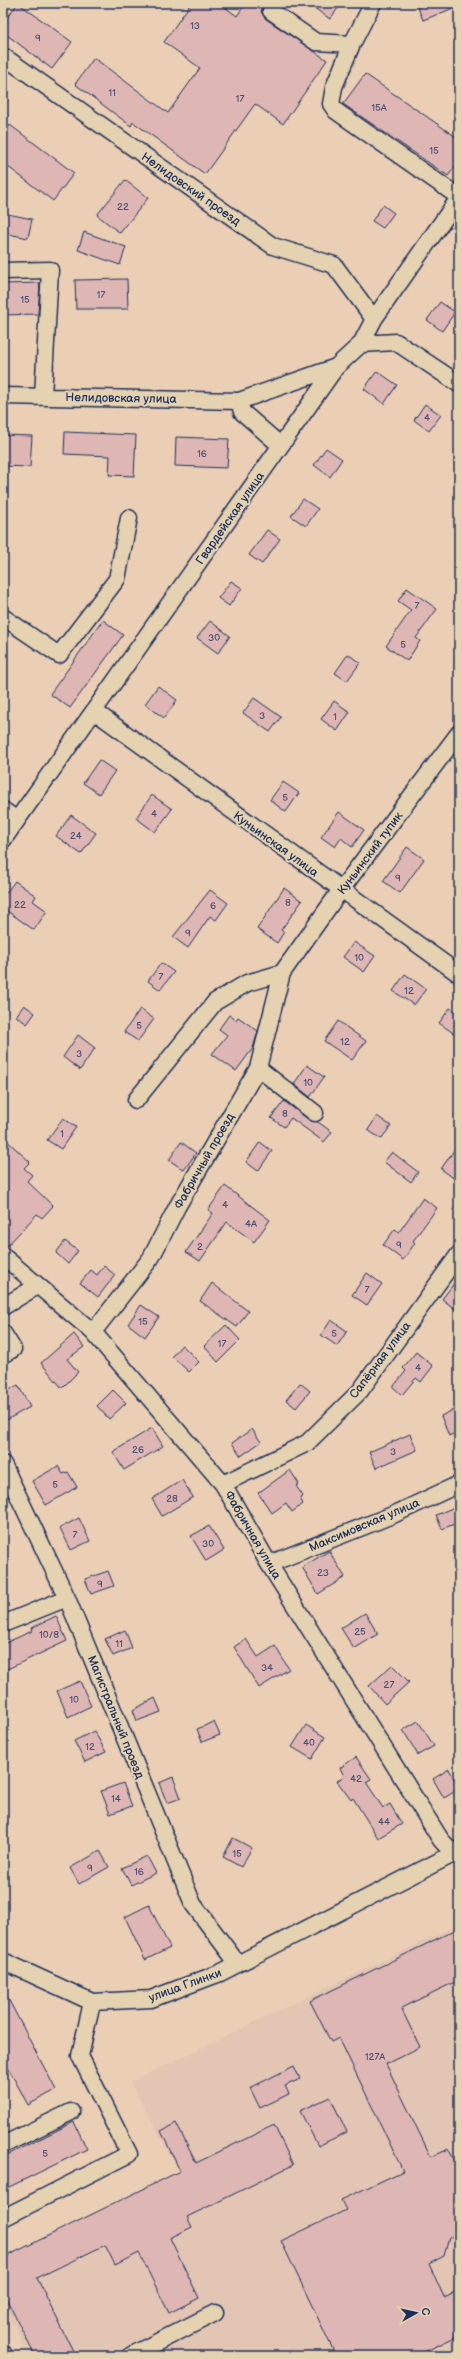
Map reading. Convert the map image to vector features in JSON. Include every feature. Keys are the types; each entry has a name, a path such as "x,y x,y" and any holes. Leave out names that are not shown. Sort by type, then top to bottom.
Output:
{"street":[{"path":"373,3 352,44 334,87 331,104 353,123 459,198"},
{"path":"271,11 316,42 352,44"},
{"name":"Нелидовский проезд","path":"3,56 273,246 334,265 374,319"},
{"name":"Гвардейская улица","path":"3,840 336,367 361,344 374,319 459,198"},
{"path":"3,271 50,270 43,396"},
{"path":"361,344 396,342 459,384"},
{"name":"Нелидовская улица","path":"3,396 239,401 336,367"},
{"path":"239,401 242,412 280,445"},
{"path":"3,617 59,654 117,579 129,518"},
{"name":"Куньинская улица","path":"94,712 340,891 459,974"},
{"name":"Куньинский тупик","path":"282,973 340,891 459,733"},
{"path":"3,810 17,820"},
{"path":"136,1100 215,1002 248,984 282,973"},
{"name":"Фабричный проезд","path":"93,1332 151,1258 177,1207 258,1068 282,973"},
{"path":"258,1068 315,1113"},
{"name":"Сапёрная улица","path":"223,1484 307,1443 360,1391 459,1254"},
{"name":"Фабричная улица","path":"4,1258 93,1332 223,1484 269,1564 442,1840 457,1852"},
{"path":"3,1307 37,1286"},
{"path":"3,1333 13,1349 3,1356"},
{"name":"Магистральный проезд","path":"3,1464 67,1598 193,1904 238,1964"},
{"name":"Максимовская улица","path":"269,1564 395,1514 459,1484"},
{"path":"3,1624 67,1598"},
{"name":"улица Глинки","path":"92,2002 151,1999 220,1973 457,1852"},
{"path":"3,1961 92,2002 80,2056 129,2154 3,2218"},
{"path":"3,2145 71,2112"},
{"path":"130,2356 215,2313"}],"shaded area":[{"path":"459,1924 459,2356 29,2356 3,2303 3,2258 179,2171 130,2082"}],"building":[{"path":"18,3 72,42 52,69 3,32 3,23"},
{"path":"191,3 219,3 237,16 246,3 253,3 262,9 261,12 266,19 327,60 283,124 255,104 205,174 133,122 131,126 75,84 94,58 168,113 200,68 164,42"},
{"path":"307,3 342,3 330,19"},
{"path":"416,3 459,3 459,6 423,20"},
{"path":"365,74 459,139 459,161 448,176 343,104"},
{"path":"10,125 74,173 53,201 3,163 3,134"},
{"path":"125,180 148,198 120,233 97,215"},
{"path":"383,205 394,213 383,228 372,221"},
{"path":"3,213 32,219 28,238 3,233"},
{"path":"84,232 126,247 120,265 78,250"},
{"path":"127,279 128,309 76,309 75,280"},
{"path":"40,283 38,314 3,315 3,284"},
{"path":"440,302 455,312 442,331 427,320"},
{"path":"377,371 397,385 384,404 364,389"},
{"path":"425,404 441,415 429,431 414,420"},
{"path":"65,432 136,435 134,476 109,475 110,456 64,454"},
{"path":"3,435 32,436 30,467 3,466"},
{"path":"176,437 229,439 227,468 175,466"},
{"path":"326,448 342,459 330,477 314,465"},
{"path":"303,499 318,509 306,526 291,516"},
{"path":"267,530 280,539 262,564 249,555"},
{"path":"231,581 242,588 229,606 218,598"},
{"path":"407,588 437,609 416,638 420,641 407,661 386,646 411,610 398,601"},
{"path":"103,620 123,635 70,708 50,694"},
{"path":"210,621 230,636 218,653 197,638"},
{"path":"348,654 360,663 347,681 335,673"},
{"path":"158,686 177,700 164,718 145,704"},
{"path":"254,698 281,717 270,732 243,713"},
{"path":"334,701 350,712 337,731 321,719"},
{"path":"99,760 115,771 99,794 83,783"},
{"path":"283,782 299,793 286,812 270,800"},
{"path":"152,795 172,809 155,832 136,818"},
{"path":"339,812 364,830 352,847 341,838 335,847 321,837"},
{"path":"71,815 96,833 81,854 56,836"},
{"path":"407,847 424,859 400,893 383,881"},
{"path":"15,881 36,896 33,901 47,911 34,930 3,908 3,897"},
{"path":"284,888 302,901 281,930 284,932 277,943 257,929"},
{"path":"210,890 228,903 216,920 210,916 188,948 173,937"},
{"path":"354,942 375,956 364,972 343,957"},
{"path":"161,963 174,972 160,990 148,981"},
{"path":"405,974 426,989 414,1005 393,991"},
{"path":"24,1005 35,1013 27,1024 16,1016"},
{"path":"450,1008 459,1014 459,1037 439,1023"},
{"path":"140,1009 154,1019 138,1041 124,1032"},
{"path":"229,1015 236,1020 238,1017 258,1031 253,1048 236,1071 212,1054 227,1035 219,1029"},
{"path":"338,1021 366,1041 352,1060 324,1041"},
{"path":"78,1035 95,1048 80,1070 63,1057"},
{"path":"307,1065 324,1077 310,1097 294,1084"},
{"path":"284,1101 309,1120 318,1122 332,1132 324,1142 291,1118 284,1127 271,1118"},
{"path":"377,1116 391,1126 381,1139 368,1130"},
{"path":"63,1118 76,1127 61,1149 47,1140"},
{"path":"3,1137 30,1162 24,1168 32,1175 27,1181 53,1206 42,1218 37,1214 6,1247 3,1247"},
{"path":"181,1142 196,1153 184,1170 169,1160"},
{"path":"260,1142 272,1151 258,1171 246,1162"},
{"path":"459,1143 459,1182 441,1169"},
{"path":"392,1152 418,1172 411,1182 384,1162"},
{"path":"225,1186 270,1220 254,1242 227,1222 200,1261 186,1252 213,1213 208,1210"},
{"path":"423,1198 437,1208 413,1241 415,1243 403,1260 383,1245 395,1229 399,1232"},
{"path":"65,1241 78,1251 68,1264 56,1253"},
{"path":"104,1266 115,1275 98,1297 80,1283 91,1270 97,1275"},
{"path":"367,1273 382,1284 367,1305 352,1295"},
{"path":"459,1277 459,1312 442,1299"},
{"path":"212,1283 248,1311 237,1327 200,1301"},
{"path":"141,1305 159,1317 145,1337 128,1324"},
{"path":"331,1320 347,1331 337,1346 321,1335"},
{"path":"226,1325 240,1340 218,1362 204,1346"},
{"path":"74,1334 84,1347 67,1359 78,1372 62,1388 41,1363"},
{"path":"182,1345 199,1362 189,1372 172,1356"},
{"path":"416,1352 433,1366 421,1382 416,1378 402,1395 393,1387 406,1371 403,1368"},
{"path":"300,1383 310,1391 296,1408 286,1400"},
{"path":"18,1385 30,1407 3,1422 3,1393"},
{"path":"113,1390 126,1403 109,1419 97,1406"},
{"path":"459,1407 459,1431 449,1436 441,1416"},
{"path":"152,1428 163,1446 124,1470 113,1452"},
{"path":"252,1429 261,1442 241,1456 232,1443"},
{"path":"410,1434 417,1450 376,1468 369,1452"},
{"path":"58,1466 63,1474 68,1472 77,1487 46,1505 32,1481"},
{"path":"290,1470 299,1484 296,1486 303,1496 300,1498 303,1504 292,1512 286,1503 272,1513 258,1493"},
{"path":"182,1480 193,1497 162,1516 152,1499"},
{"path":"459,1505 459,1522 442,1529 436,1515"},
{"path":"79,1518 90,1541 71,1550 60,1528"},
{"path":"209,1526 224,1550 206,1561 191,1536"},
{"path":"329,1551 345,1577 318,1594 302,1567"},
{"path":"108,1571 114,1586 91,1594 85,1579"},
{"path":"365,1613 378,1634 354,1649 341,1628"},
{"path":"56,1616 67,1641 3,1671 3,1644 32,1631 31,1628"},
{"path":"125,1630 132,1648 113,1656 105,1639"},
{"path":"246,1639 258,1657 275,1646 289,1669 259,1688 234,1647"},
{"path":"392,1665 409,1682 385,1704 369,1686"},
{"path":"80,1681 91,1706 68,1717 57,1691"},
{"path":"155,1698 161,1712 137,1721 133,1710"},
{"path":"418,1721 434,1746 418,1755 403,1730"},
{"path":"214,1722 220,1735 202,1742 197,1729"},
{"path":"306,1725 325,1737 312,1759 292,1747"},
{"path":"94,1731 106,1752 85,1762 74,1741"},
{"path":"356,1757 371,1779 366,1782 383,1808 390,1804 402,1824 378,1838 353,1798 351,1800 337,1781 344,1776 340,1768"},
{"path":"449,1769 459,1789 444,1798 433,1779"},
{"path":"173,1777 181,1798 167,1803 159,1783"},
{"path":"123,1783 132,1806 110,1814 101,1791"},
{"path":"233,1838 252,1848 241,1867 223,1857"},
{"path":"100,1851 109,1867 79,1884 70,1868"},
{"path":"147,1856 156,1873 131,1885 122,1868"},
{"path":"149,1905 170,1948 145,1960 125,1917"},
{"path":"459,1928 459,1980 401,2008 420,2047 386,2064 431,2157 449,2149 454,2159 459,2157 459,2233 449,2238 444,2256 429,2264 444,2297 459,2290 459,2335 416,2356 336,2356 281,2241 346,2210 341,2200 403,2171 339,2038 331,2042 310,2001"},
{"path":"3,1989 56,2090 28,2105 3,2058"},
{"path":"294,2066 300,2079 285,2086 289,2094 260,2108 250,2088"},
{"path":"330,2097 347,2132 318,2146 300,2111"},
{"path":"74,2122 87,2149 3,2190 3,2157"},
{"path":"176,2123 196,2163 274,2125 293,2165 187,2217 192,2227 170,2238 199,2298 169,2313 139,2253 115,2265 105,2245 37,2278 73,2351 63,2356 35,2356 3,2292 3,2258 180,2171 161,2131"}]}
